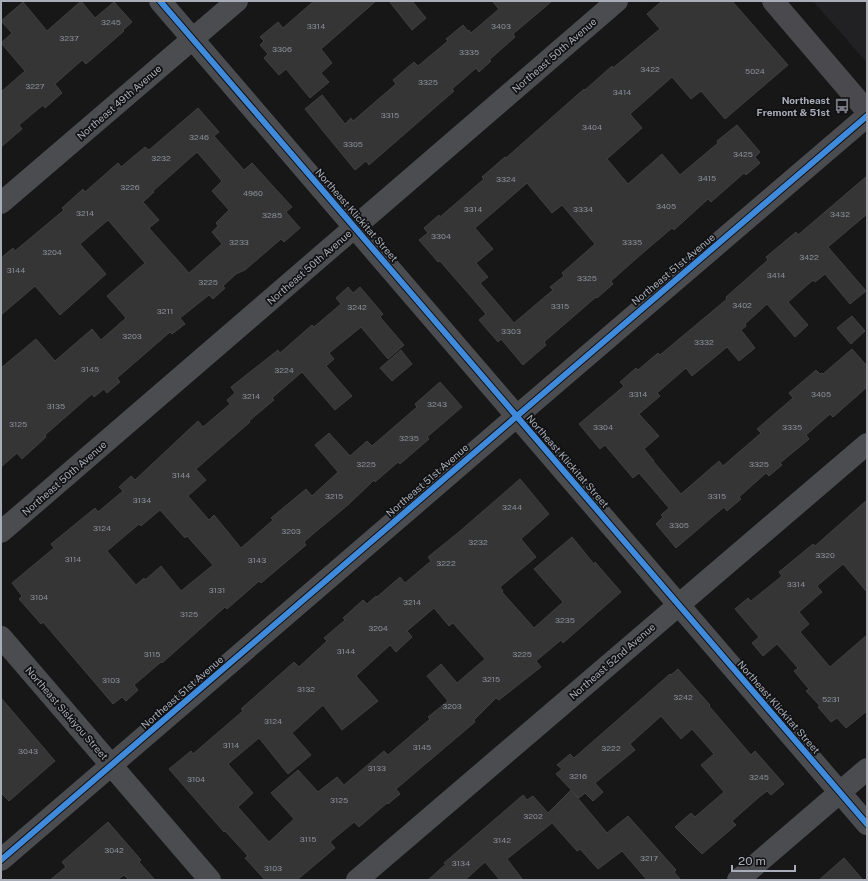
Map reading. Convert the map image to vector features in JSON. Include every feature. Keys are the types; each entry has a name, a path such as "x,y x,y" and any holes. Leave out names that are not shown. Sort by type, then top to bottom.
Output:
{"main road":[{"path":"773,1 867,111"}],"street":[{"name":"Northeast Klickitat Street","path":"160,1 867,824"},
{"name":"Northeast 49th Avenue","path":"1,203 237,1"},
{"name":"Northeast 50th Avenue","path":"1,532 617,1"},
{"name":"Northeast 51st Avenue","path":"1,860 867,116"},
{"name":"Northeast 52nd Avenue","path":"357,880 867,444"},
{"name":"Northeast Siskiyou Street","path":"1,637 210,880"},
{"path":"738,880 867,769"}],"shaded area":[{"path":"813,1 867,1 867,63 842,34"}],"building":[{"path":"81,1 95,18 114,2 132,22 123,30 124,31 86,64 82,60 55,84 62,93 45,108 43,105 19,125 22,129 1,147 1,92 25,71 1,43 12,33 1,21 23,2 47,31"},
{"path":"314,1 376,1 321,49 332,63 321,73 329,82 310,98 286,69 279,75 264,58 268,54 260,45 264,41 260,37 278,22 283,28"},
{"path":"389,1 412,1 426,18 412,30"},
{"path":"492,1 552,1 513,34 515,37 489,60 491,61 479,72 476,68 452,89 454,91 369,165 366,161 355,170 305,109 322,95 345,124 351,118 353,121 396,84 393,80 414,62 418,66 448,41 446,39 463,25 471,33 499,9"},
{"path":"662,1 732,1 788,65 725,119 701,91 691,99 672,77 630,114 642,128 607,159 628,184 662,154 680,175 737,125 760,152 755,157 760,163 746,175 744,173 711,202 708,199 674,230 672,228 611,281 613,284 544,342 546,345 523,365 501,339 498,342 479,320 486,314 440,261 438,262 419,240 428,233 424,228 439,215 440,217 484,179 482,177 505,157 506,158 584,89 585,90 612,66 613,68 660,29 647,14","holes":["527,183 552,213 562,205 595,244 562,273 564,276 550,287 553,290 514,323 480,283 488,277 476,263 493,249 475,228"]},
{"path":"198,108 219,132 214,136 244,170 252,163 292,207 286,212 300,228 284,242 281,239 245,270 236,274 223,286 225,288 213,299 209,295 180,318 185,324 172,334 170,332 117,378 120,382 107,393 104,389 94,397 92,394 45,435 46,437 22,459 17,453 1,467 1,368 36,339 55,361 92,329 101,340 126,318 107,296 145,263 108,220 80,244 106,274 60,315 35,286 1,315 1,258 13,248 15,251 64,210 62,208 83,189 85,192 118,163 121,167 145,147 149,150","holes":["197,152 222,181 212,191 229,210 216,223 218,226 212,232 222,244 189,273 149,228 159,220 143,202 154,192 153,191"]},
{"path":"867,176 867,214 828,247 866,291 850,304 825,274 815,282 813,280 788,302 808,325 795,337 767,304 745,324 746,326 741,330 755,348 739,361 727,347 692,376 686,368 657,393 660,396 639,414 659,436 644,449 681,494 719,461 723,466 761,433 757,429 793,398 789,393 816,370 820,374 823,374 852,349 867,366 867,387 833,417 830,414 806,435 809,439 780,463 782,465 769,476 766,473 739,497 741,499 727,511 724,507 676,548 656,524 663,517 661,515 669,508 639,473 633,478 605,445 600,449 579,424 624,386 620,382 636,368 638,370 658,353 660,355 727,299 726,297 768,260 766,257 796,232 798,235"},
{"path":"348,287 353,293 360,287 383,314 380,317 404,345 388,359 361,327 329,353 334,359 326,366 352,396 335,410 302,372 272,398 274,400 249,421 250,422 196,469 206,480 188,496 209,520 214,515 241,548 273,520 271,518 306,489 312,496 338,472 315,445 329,433 350,456 367,441 372,446 417,407 415,404 440,382 462,407 427,437 429,439 400,464 398,462 375,482 374,480 349,504 304,542 306,545 261,583 259,581 227,609 225,607 162,663 161,662 134,685 138,690 126,701 122,697 113,704 43,622 41,624 19,599 22,596 12,583 54,548 51,544 95,508 98,512 123,491 119,487 131,476 135,480 198,421 203,427 230,404 227,400 235,393 231,387 278,350 280,353 312,325 314,327 341,304 336,298","holes":["160,510 185,538 187,536 213,565 181,591 161,566 145,580 144,578 136,585 107,551 139,524 141,526"]},
{"path":"852,316 865,331 851,344 837,328"},
{"path":"401,350 412,364 392,381 380,368"},
{"path":"520,479 549,514 521,539 536,557 500,587 503,591 502,592 534,628 563,602 534,569 572,537 594,564 595,562 621,592 563,643 561,640 536,661 541,667 499,700 496,698 474,720 475,722 396,789 400,794 359,827 354,822 330,842 335,848 297,880 265,880 245,858 248,856 225,831 224,832 169,769 191,751 193,754 243,711 241,709 294,662 299,667 327,641 324,638 345,620 343,618 363,600 367,604 400,577 405,583 431,561 428,557","holes":["434,608 449,626 453,623 485,659 457,683 441,664 427,676 448,701 428,717 430,719 388,755 384,751 344,785 337,777 318,792 298,770 271,793 294,819 269,842 238,807 253,793 228,764 259,738 288,774 311,755 292,733 323,705 342,730 378,701 356,676 390,645 396,652 412,637 407,631"]},
{"path":"867,500 867,592 843,564 817,586 822,592 799,612 809,624 800,632 830,667 867,635 867,711 846,728 837,718 831,722 818,707 820,706 806,691 809,689 794,671 798,668 777,644 763,656 752,643 759,637 735,609 748,598 751,601 782,576 779,572 813,544 815,546"},
{"path":"678,669 751,755 755,751 784,784 771,795 767,791 758,798 732,821 736,825 702,854 675,827 691,813 695,817 724,792 701,765 714,754 692,729 681,739 661,716 630,744 635,750 595,783 603,792 593,801 585,793 579,798 556,774 562,769 557,765 570,754 574,758 670,674 671,675"},
{"path":"1,698 55,761 9,801 1,793"},
{"path":"571,790 607,833 628,816 676,870 674,872 681,880 647,880 622,851 598,869 580,849 577,851 552,823 507,859 523,880 500,880 485,862 465,880 428,880 446,864 444,863 523,795 527,800 533,796 548,813"},
{"path":"108,822 141,860 139,862 155,880 129,880 124,875 117,880 50,880 66,867 62,862"},
{"path":"844,858 863,880 819,880"}],"cycle path":[{"path":"160,1 867,824"},
{"path":"1,860 867,116"}],"place":[{"name":"Northeast Fremont & 51st","path":"842,106"}]}
